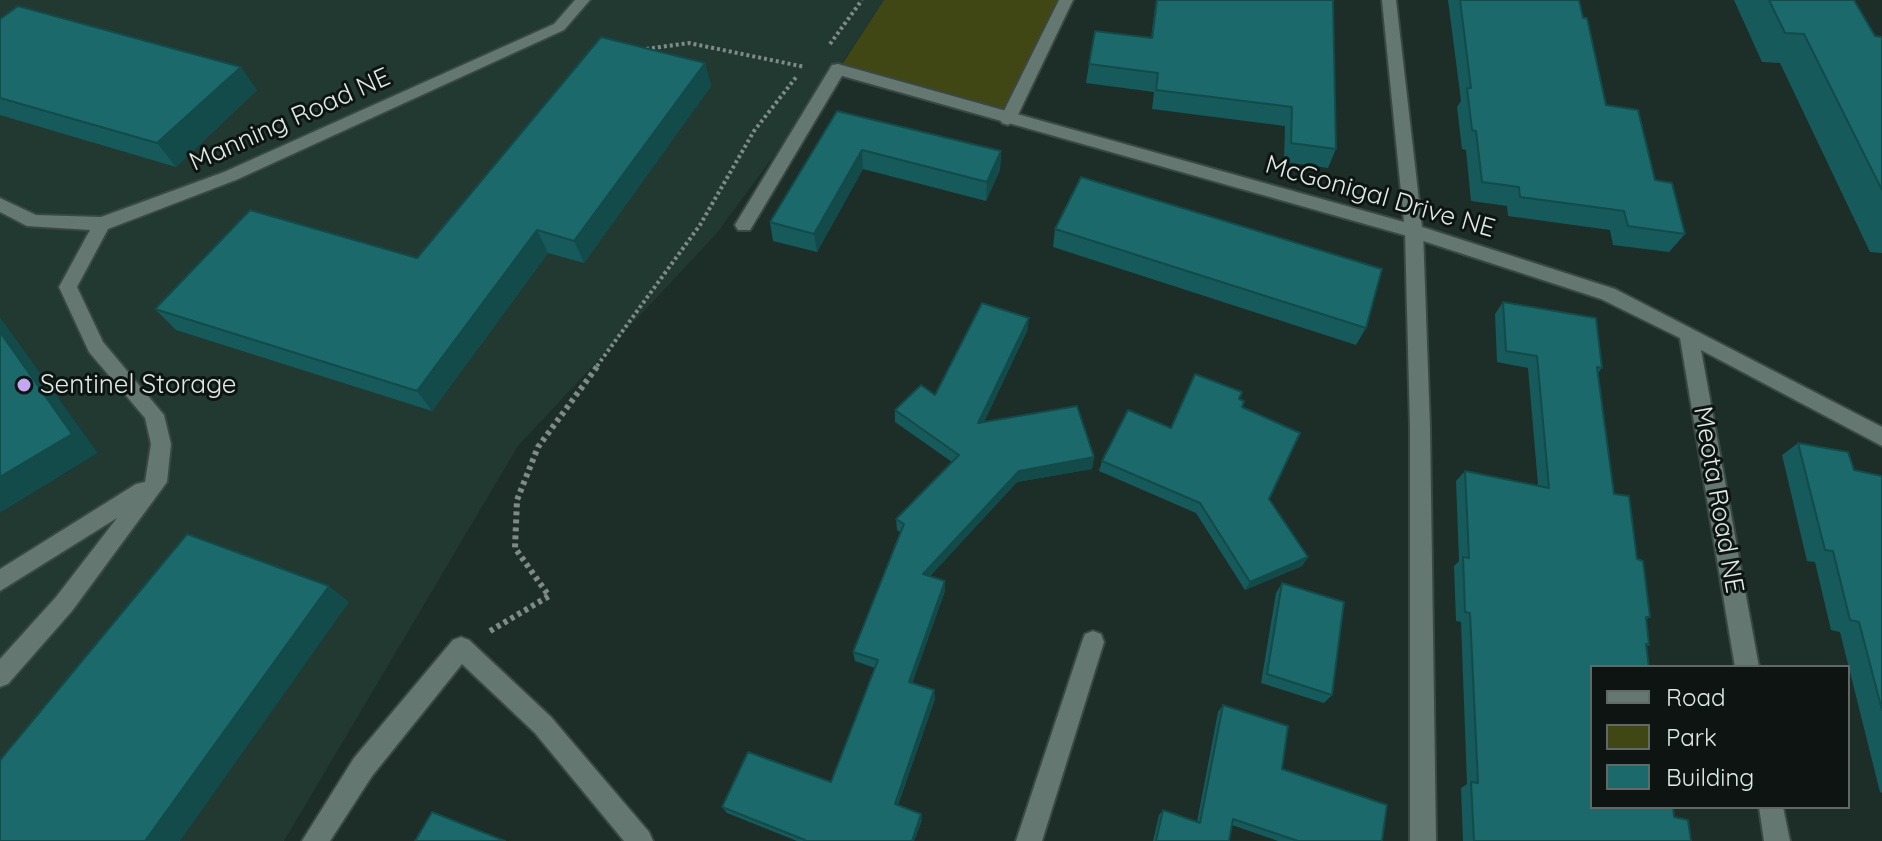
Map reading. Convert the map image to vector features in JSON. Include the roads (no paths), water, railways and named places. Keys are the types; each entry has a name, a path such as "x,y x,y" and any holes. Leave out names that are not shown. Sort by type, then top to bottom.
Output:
{"street":[{"name":"Manning Road NE","path":"0,204 33,221 102,224 230,176 512,49 559,27 583,0"},
{"path":"1008,119 1066,0"},
{"path":"1389,0 1414,231 1420,427 1423,841"},
{"name":"McGonigal Drive NE","path":"744,225 838,69 1414,231 1608,294 1882,437"},
{"path":"0,676 64,604 157,482 161,444 154,415 96,347 68,287 102,224"},
{"name":"Meota Road NE","path":"1689,334 1747,665"},
{"path":"0,581 157,482"},
{"path":"1029,841 1093,642"},
{"path":"315,841 363,767 461,648 543,725 640,841"},
{"path":"1771,809 1777,841"}],"place":[{"name":"Sentinel Storage","path":"24,385"}]}
